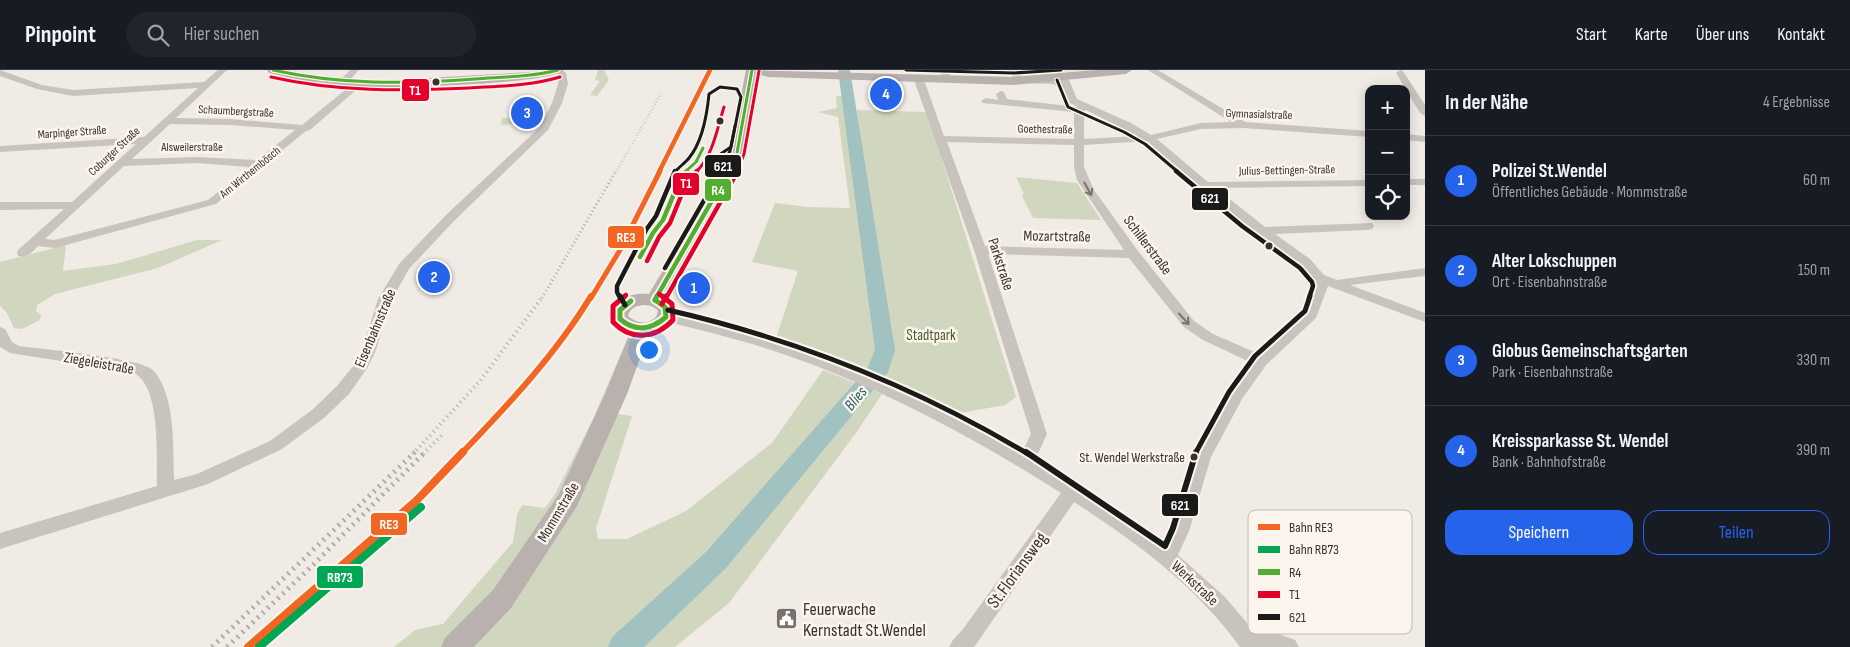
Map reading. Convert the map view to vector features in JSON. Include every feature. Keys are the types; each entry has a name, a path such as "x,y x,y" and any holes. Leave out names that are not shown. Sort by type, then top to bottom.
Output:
{"main road":[{"path":"272,70 342,83 358,84 410,84 486,75 531,76 557,70"},
{"path":"655,300 731,167 737,153 752,70"},
{"path":"757,70 812,74"},
{"path":"1063,76 1073,72 1108,70"},
{"path":"745,108 754,95 757,81 763,76 877,73 918,77 944,74 1016,77 1063,76 1126,70"},
{"path":"643,299 655,300 665,307 666,317 659,325 641,329 628,326 622,322 619,316 620,310 631,301 643,299"},
{"name":"Mommstraße","path":"455,647 502,599 569,499 616,394 641,329"}],"street":[{"name":"Coburger Straße","path":"23,254 145,140 224,70"},
{"path":"342,83 355,70"},
{"name":"Eisenbahnstraße","path":"0,541 166,490 229,468 276,445 318,414 343,390 360,367 369,350 385,298 404,267 444,225 544,128 563,84 563,75 557,70"},
{"path":"1016,77 1034,70"},
{"path":"1152,70 1243,125"},
{"path":"0,73 40,87 73,93 207,85"},
{"path":"1400,73 1425,113"},
{"path":"1063,76 1071,99 1082,109"},
{"name":"Parkstraße","path":"918,77 980,250 1039,434 1026,461"},
{"name":"Am Wirthembösch","path":"35,242 55,244 205,205 220,197 358,84"},
{"path":"986,101 1000,103 1002,98 1082,109 1127,125 1149,138 1263,232 1305,262 1319,278 1425,318"},
{"name":"Schillerstraße","path":"1082,109 1079,167 1088,190 1133,254 1189,324 1208,337 1261,362"},
{"name":"Schaumbergstraße","path":"166,121 230,122 306,128"},
{"name":"Gymnasialstraße","path":"1149,138 1201,126 1243,125 1365,134"},
{"path":"1410,137 1425,139"},
{"name":"Goethestraße","path":"940,139 1079,142 1149,138"},
{"name":"Marpinger Straße","path":"0,149 145,140"},
{"name":"Alsweilerstraße","path":"122,163 197,160 261,164"},
{"path":"1410,182 1425,182"},
{"name":"Julius-Bettingen-Straße","path":"1206,185 1365,183"},
{"path":"0,206 76,205"},
{"path":"1263,232 1368,226"},
{"name":"Mozartstraße","path":"980,250 1133,254"},
{"path":"1337,284 1425,272"},
{"path":"1168,557 1180,531 1202,457 1236,396 1261,362 1311,315 1320,292 1319,278"},
{"name":"Werkstraße","path":"666,317 761,343 883,388 1026,461 1116,520 1168,557 1216,601 1250,643"},
{"name":"Ziegeleistraße","path":"0,332 6,345 15,350 133,366 146,372 156,386 162,405 166,490"},
{"name":"St.Floriansweg","path":"960,647 970,636 1072,491"},
{"path":"1250,643 1262,640 1288,647"}],"green space":[{"path":"598,70 604,70 609,80 597,96 590,95 600,81 595,80"},
{"name":"Stadtpark","path":"836,96 849,96 851,118 858,119 857,110 925,112 935,137 1016,397 1005,405 949,415 864,373 857,374 775,341 798,271 752,262 775,203 808,207 850,208 838,117 818,112 837,108"},
{"path":"545,107 537,122 501,125 502,118 511,118 512,109"},
{"path":"1016,177 1077,183 1101,220 1033,218 1022,196 1024,194"},
{"path":"197,240 222,240 158,268 55,294 37,305 36,311 41,315 40,320 22,329 14,328 7,313 0,306 0,262 66,245 63,271 116,264"},
{"path":"631,330 652,332 644,339 617,414 632,416 596,528 598,539 627,539 686,511 772,443 823,370 882,394 856,433 729,603 675,647 394,647 415,630 443,624 513,542 517,515 522,505 545,508 555,494 593,419"}],"shaded area":[{"path":"1010,70 1095,70 1014,81"}],"waterway":[{"name":"Blies","path":"623,647 716,560 877,372 885,350 844,70"}],"railway":[{"path":"616,172 662,92"},
{"path":"542,298 616,171"},
{"path":"414,453 480,381 543,296"},
{"path":"425,452 442,435"},
{"path":"227,647 315,563 425,452"},
{"path":"212,647 414,453"}],"rail line":[{"name":"RE3","path":"248,647 416,501 511,402 578,318 620,250 710,70"},
{"name":"RB73","path":"259,647 421,507"}],"transit line":[{"name":"R4","path":"273,70 324,80 375,83 519,77 558,70"},
{"name":"R4","path":"655,300 729,171 737,153 752,70"},
{"name":"621","path":"906,70 1014,73 1061,70"},
{"name":"T1","path":"662,304 736,175 744,154 759,71"},
{"name":"T1","path":"271,77 323,87 375,91 521,85 560,77"},
{"name":"621","path":"668,310 755,332 799,347 844,363 930,401 1030,455 1165,546 1173,528 1195,454 1229,392 1255,356 1305,311 1313,286 1312,282 1300,268 1242,226 1145,144 1124,132 1068,107 1057,80"},
{"name":"621","path":"625,305 617,292 617,286 646,230 656,216 675,171 690,157 696,145 706,120 709,94 720,87 737,89 741,97 731,147 719,155 708,156"},
{"name":"T1","path":"647,261 659,237 670,223 688,179 703,165 710,151 724,107"},
{"name":"621","path":"665,268 722,168 730,151 735,126"},
{"name":"R4","path":"640,257 653,233 663,220 682,175 696,162 703,148"},
{"name":"T1","path":"626,295 613,306 613,322 627,333 643,336 659,332 673,320 672,304 659,294"},
{"name":"R4","path":"631,301 620,310 620,319 631,327 643,328 655,325 666,317 665,307 655,300"}],"place":[{"name":"Kreissparkasse St. Wendel","path":"886,94"},
{"name":"Globus Gemeinschaftsgarten","path":"527,113"},
{"name":"Alter Lokschuppen","path":"434,277"},
{"name":"Polizei St.Wendel","path":"694,288"},
{"name":"St. Wendel Werkstraße","path":"1194,457"},
{"name":"Feuerwache Kernstadt St.Wendel","path":"787,619"}]}
